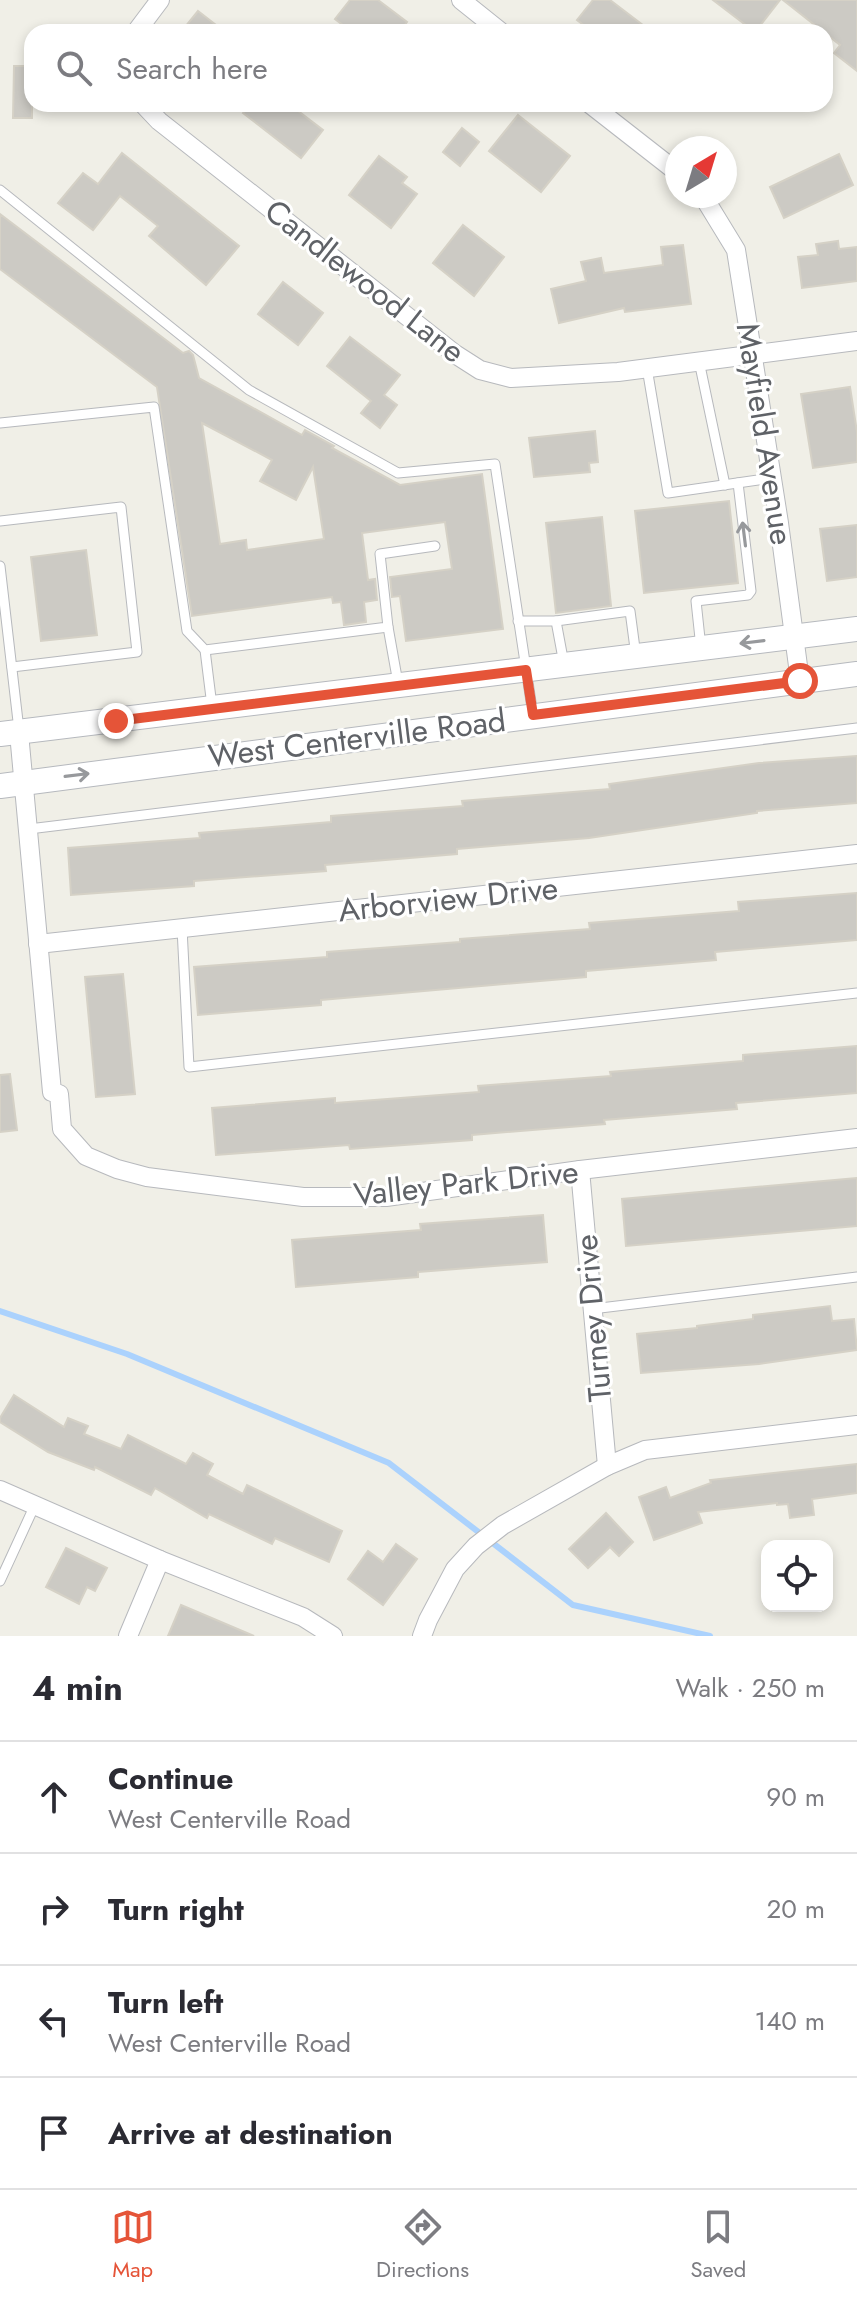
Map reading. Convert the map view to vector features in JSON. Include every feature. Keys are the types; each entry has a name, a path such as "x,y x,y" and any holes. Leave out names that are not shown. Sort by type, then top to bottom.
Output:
{"main road":[{"name":"West Centerville Road","path":"10,734 857,629"},
{"name":"West Centerville Road","path":"0,786 857,674"}],"street":[{"path":"142,24 160,0"},
{"path":"461,0 491,24"},
{"name":"Candlewood Lane","path":"151,112 455,354 480,370 511,378 647,368 857,341"},
{"path":"600,112 665,163"},
{"name":"Mayfield Avenue","path":"710,208 736,250 800,681"},
{"name":"Valley Park Drive","path":"10,734 25,781 52,1092 59,1094 62,1129 86,1156 147,1177 303,1197 386,1197 580,1170 857,1138"},
{"name":"Arborview Drive","path":"38,944 857,854"},
{"name":"Turney Drive","path":"580,1170 607,1466"},
{"path":"422,1636 455,1569 476,1546 503,1525 607,1466 645,1450 857,1425"},
{"path":"0,1490 160,1560 303,1617 333,1636"},
{"path":"128,1636 160,1560"}],"lane":[{"path":"0,190 249,390 398,473 495,464 533,715"},
{"path":"699,361 725,485"},
{"path":"647,368 668,493 772,478"},
{"path":"0,423 154,407 187,631 205,650 212,709"},
{"path":"701,648 696,601 748,595 751,591 738,483"},
{"path":"0,521 121,507 137,652 12,667"},
{"path":"398,686 380,554 435,546"},
{"path":"0,566 12,667 10,734"},
{"path":"518,621 556,621 630,611 636,656"},
{"path":"556,621 564,665"},
{"path":"205,650 388,627"},
{"path":"29,829 857,728"},
{"path":"182,928 189,1067 857,993"},
{"path":"592,1309 857,1277"},
{"path":"0,1581 34,1507"}],"building":[{"path":"350,0 378,0 407,22 342,24 335,19"},
{"path":"593,0 610,0 642,24 582,24 577,20"},
{"path":"713,0 780,0 761,24 744,24"},
{"path":"783,0 857,0 857,71 834,53 840,45 833,39 833,24 813,24"},
{"path":"198,11 215,24 187,24"},
{"path":"14,66 24,66 24,112 32,112 32,118 13,118"},
{"path":"299,112 323,130 301,158 243,113"},
{"path":"518,115 570,156 541,192 489,151"},
{"path":"462,128 479,142 460,166 443,152"},
{"path":"122,153 239,246 206,285 149,236 158,226 120,196 93,230 58,203 83,173 98,184"},
{"path":"839,154 853,185 784,218 770,187"},
{"path":"379,156 407,177 402,183 417,194 391,228 349,195"},
{"path":"0,214 183,353 189,351 199,378 302,435 305,430 400,485 482,474 503,629 406,641 400,596 392,597 390,577 452,569 445,522 362,533 368,580 375,579 377,600 364,602 366,622 344,625 341,602 333,603 332,597 192,616 157,387 0,269","holes":["202,423 272,460 260,481 296,500 313,467 324,539 247,550 246,540 220,544"]},
{"path":"463,225 504,257 474,296 433,263"},
{"path":"838,241 839,249 857,247 857,281 802,288 798,257 818,255 816,244"},
{"path":"683,245 691,304 625,312 624,308 559,323 551,289 586,281 581,262 601,258 604,273 663,265 661,247"},
{"path":"283,282 323,313 298,345 258,314"},
{"path":"350,337 400,375 384,395 397,405 380,428 361,413 371,401 327,366"},
{"path":"850,387 857,432 857,462 813,468 801,394"},
{"path":"595,431 598,462 589,463 590,472 534,477 529,438"},
{"path":"729,501 738,583 644,593 635,511"},
{"path":"602,517 611,606 556,613 546,523"},
{"path":"857,525 857,577 827,581 820,529"},
{"path":"86,550 97,635 41,641 31,557"},
{"path":"857,756 857,803 757,811 589,838 457,849 457,854 325,865 326,871 194,881 194,886 71,895 68,848 200,838 199,833 331,822 331,816 463,806 462,801 610,789 609,784 759,763"},
{"path":"857,893 857,940 715,952 716,960 586,971 586,977 321,1000 321,1005 198,1015 194,967 327,957 327,952 590,929 589,923 739,911 738,902"},
{"path":"123,974 135,1094 96,1097 85,977"},
{"path":"857,1046 857,1093 736,1103 737,1109 604,1120 605,1124 472,1135 472,1140 216,1155 212,1108 335,1098 335,1103 479,1092 478,1086 611,1076 610,1072 743,1061 743,1055"},
{"path":"10,1074 17,1130 0,1132 0,1075"},
{"path":"857,1178 857,1226 626,1246 622,1199"},
{"path":"543,1215 547,1262 418,1272 418,1277 296,1287 292,1240 421,1230 420,1224"},
{"path":"830,1306 832,1321 854,1319 857,1350 759,1364 641,1373 637,1334 697,1328 753,1319 753,1315"},
{"path":"14,1395 64,1427 68,1418 88,1426 84,1434 121,1449 128,1435 186,1464 193,1453 213,1464 207,1475 243,1494 247,1485 342,1531 329,1562 275,1538 272,1544 209,1514 207,1518 155,1488 151,1495 95,1467 94,1470 48,1452 0,1422"},
{"path":"857,1464 857,1493 812,1499 814,1515 790,1518 788,1504 777,1503 698,1512 702,1523 654,1540 639,1497 666,1487 670,1498 711,1483 710,1480"},
{"path":"606,1513 633,1542 619,1556 610,1547 588,1568 569,1549"},
{"path":"396,1544 417,1559 383,1605 348,1579 368,1551 383,1562"},
{"path":"66,1548 107,1568 95,1591 87,1587 79,1604 46,1587"},
{"path":"181,1605 254,1636 168,1636"}],"waterway":[{"path":"0,1311 127,1354 389,1463 573,1605 710,1636"}],"route":[{"path":"116,721 526,670 533,715 800,681"}]}
